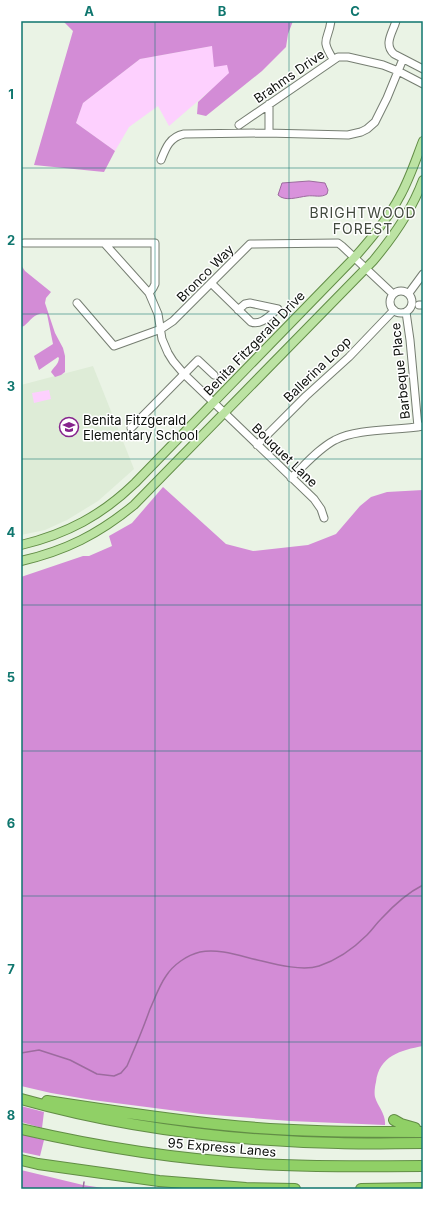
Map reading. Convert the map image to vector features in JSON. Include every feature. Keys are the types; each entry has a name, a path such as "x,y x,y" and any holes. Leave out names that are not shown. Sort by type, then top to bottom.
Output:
{"highway":[{"path":"21,1098 116,1122 226,1137 338,1143 423,1143"},
{"path":"41,1102 224,1125 316,1131 423,1132"},
{"path":"394,1120 408,1127 423,1129"},
{"name":"95 Express Lanes","path":"21,1129 122,1149 215,1160 282,1165 423,1166"},
{"path":"21,1160 38,1164 159,1181 222,1186 295,1189"},
{"path":"159,1181 186,1189"},
{"path":"361,1189 416,1188"}],"main road":[{"name":"Benita Fitzgerald Drive","path":"21,545 64,532 88,520 105,509 135,483 354,258 383,223 395,205 407,182 423,141"},
{"path":"21,562 54,552 99,532 145,495 366,268 404,220 418,194 423,180"}],"street":[{"path":"332,21 326,42 327,48 333,59"},
{"path":"396,21 388,44 391,51 423,69"},
{"name":"Brahms Drive","path":"239,125 338,57 348,57 383,65 423,84"},
{"path":"161,160 167,145 174,138 184,134 269,133 348,135 361,132 374,122 387,98 403,59"},
{"path":"269,104 269,133"},
{"path":"24,243 155,244 155,284 148,293"},
{"name":"Bronco Way","path":"77,303 114,346 161,329 178,317 250,244 338,243 366,268"},
{"name":"Bouquet Lane","path":"105,244 148,293 158,314 162,339 173,361 224,414 318,505 324,518"},
{"path":"366,268 393,294"},
{"path":"409,293 423,274"},
{"path":"212,283 238,310 251,322 256,324 278,309 250,303 245,304 238,310"},
{"path":"401,291 409,293 412,299 411,308 406,312 400,313 394,310 390,304 393,294 401,291"},
{"name":"Ballerina Loop","path":"257,445 300,401 349,357 394,310"},
{"name":"Barbeque Place","path":"406,312 420,427"},
{"path":"131,428 198,360 214,375"},
{"path":"291,478 320,451 338,438 360,433 420,427"}],"shaded area":[{"path":"63,21 293,21 288,34 286,47 262,71 206,116 197,114 198,102 229,73 227,65 214,67 212,46 140,59 83,103 76,123 115,151 104,172 34,165 73,31"},
{"path":"212,46 234,76 213,88 169,126 158,106 129,127 115,151 76,123 83,103 140,59"},
{"path":"309,181 325,183 328,190 327,194 322,196 307,196 288,199 278,195 282,183"},
{"path":"21,265 25,271 51,292 46,298 45,303 55,333 63,348 65,356 65,372 55,377 51,372 58,363 58,357 39,370 34,356 53,344 47,314 43,313 37,315 21,327"},
{"name":"Benita Fitzgerald Elementary School","path":"93,366 134,469 98,501 67,520 45,530 21,535 21,385"},
{"path":"49,390 51,399 34,403 32,393"},
{"path":"163,487 226,544 253,551 308,545 336,534 360,506 371,497 387,492 423,490 423,1046 399,1052 392,1056 386,1060 378,1073 375,1095 376,1101 384,1117 385,1125 290,1121 201,1114 92,1100 21,1086 21,577 83,556 89,556 112,546 109,536 132,523"},
{"path":"21,1106 44,1112 42,1128 21,1122"},
{"path":"21,1134 44,1140 40,1156 21,1152"},
{"path":"21,1170 83,1185 110,1189 21,1189"}],"waterway":[{"path":"21,1053 39,1050 70,1060 97,1074 114,1076 121,1073 127,1066 159,988 172,968 185,958 195,953 215,951 290,967 306,968 319,966 339,957 351,949 367,935 395,905 411,892 423,885"},
{"path":"83,1189 84,1182"}],"place":[{"name":"Benita Fitzgerald Elementary School","path":"69,427"}],"district":[{"name":"BRIGHTWOOD FOREST","path":"363,220"}]}
